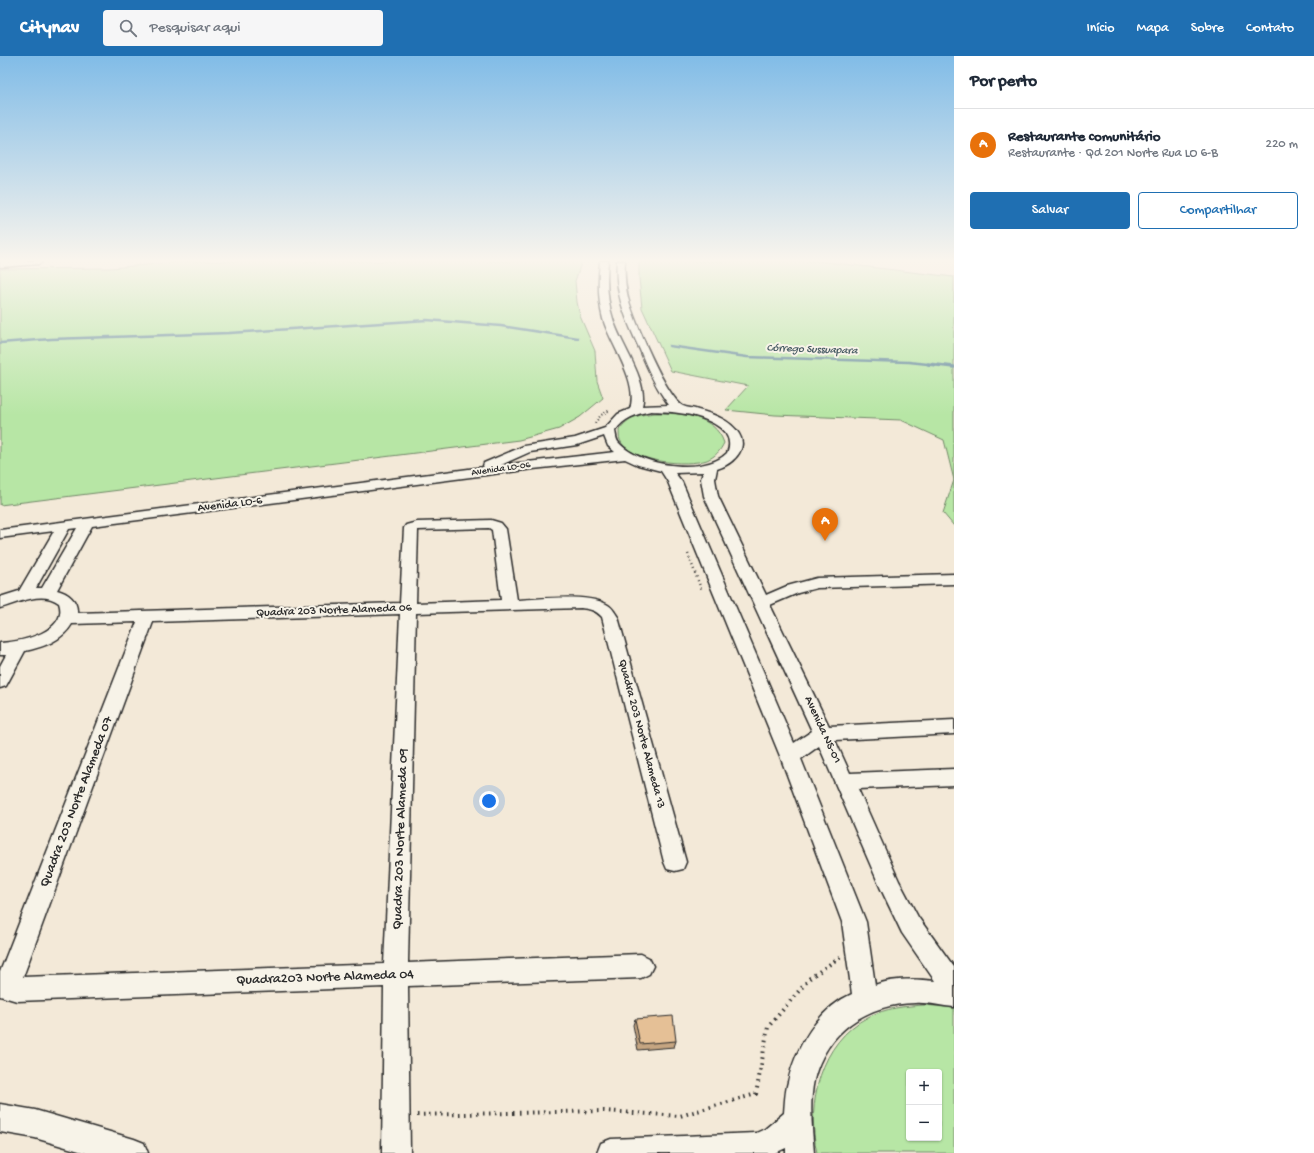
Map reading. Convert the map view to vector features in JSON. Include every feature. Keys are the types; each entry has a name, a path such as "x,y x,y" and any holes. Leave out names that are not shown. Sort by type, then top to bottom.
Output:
{"street":[{"path":"607,312 611,328 637,388 638,400 635,411"},
{"path":"628,312 660,386 678,409"},
{"path":"651,408 678,409 698,413 715,419 728,428 736,438 736,448 730,457 711,466 684,470 665,468 643,463 625,455 612,443 609,431 615,421 635,411 651,408"},
{"name":"Avenida LO-06","path":"460,475 488,466 528,449 577,441 609,431"},
{"name":"Avenida LO-06","path":"460,475 540,464 625,455"},
{"name":"Avenida NS-01","path":"711,466 708,479 711,496 823,733 892,887 910,925 954,988"},
{"path":"665,468 675,482 790,756 854,922 865,1000"},
{"name":"Avenida LO-6","path":"0,534 460,475"},
{"path":"47,593 87,523"},
{"name":"Quadra 203 Norte Alameda 09","path":"396,1153 396,975 411,530 414,527 494,525 498,529 510,606"},
{"path":"25,594 64,526"},
{"path":"761,603 793,589 816,583 954,579"},
{"path":"0,602 25,594 47,593 59,596 67,603 69,609 66,619 56,632 46,638 34,644 18,648 0,649"},
{"name":"Quadra 203 Norte Alameda 06","path":"66,619 581,604 590,604 602,608"},
{"name":"Quadra 203 Norte Alameda 13","path":"602,608 610,617 674,862"},
{"name":"Quadra 203 Norte Alameda 07","path":"9,987 10,978 147,616"},
{"path":"0,682 18,648"},
{"path":"790,756 823,733 954,727"},
{"path":"845,781 954,777"},
{"name":"Quadra203 Norte Alameda 04","path":"9,987 17,990 641,966"},
{"path":"800,1153 797,1119 801,1079 813,1047 822,1033 832,1022 851,1007 865,1000 884,994 905,991 932,991 954,995"},
{"path":"0,1118 35,1124 134,1153"},
{"path":"611,1153 756,1147 775,1139 797,1119"}],"path":[{"path":"594,425 601,415 616,406"},
{"path":"686,549 703,591"},
{"path":"414,1115 604,1111 680,1116 756,1094 768,1027 810,978 844,954"}],"green space":[{"path":"0,312 579,312 595,351 597,381 603,398 580,417 559,429 519,440 0,505"},
{"path":"644,312 954,312 954,480 944,440 901,420 775,415 726,410 748,386 671,371"},
{"path":"655,413 686,415 705,421 713,426 720,434 724,443 713,457 698,462 673,463 646,458 626,447 620,440 619,430 623,425 635,417"},
{"path":"954,480 954,526 943,513"},
{"path":"925,1005 954,1008 954,1153 817,1153 814,1134 816,1095 820,1076 828,1058 838,1042 852,1028 868,1017 903,1007"}],"building":[{"path":"673,1016 676,1041 640,1044 635,1019"}],"waterway":[{"name":"Córrego Sussuapara","path":"0,343 51,339 229,333 427,320 501,326 578,338"},
{"name":"Córrego Sussuapara","path":"669,346 747,357 909,362 932,364"},
{"name":"Córrego Sussuapara","path":"928,364 932,364"},
{"name":"Córrego Sussuapara","path":"932,364 937,365"},
{"name":"Córrego Sussuapara","path":"932,364 954,367"}],"place":[{"name":"Restaurante comunitário","path":"825,541"}]}
